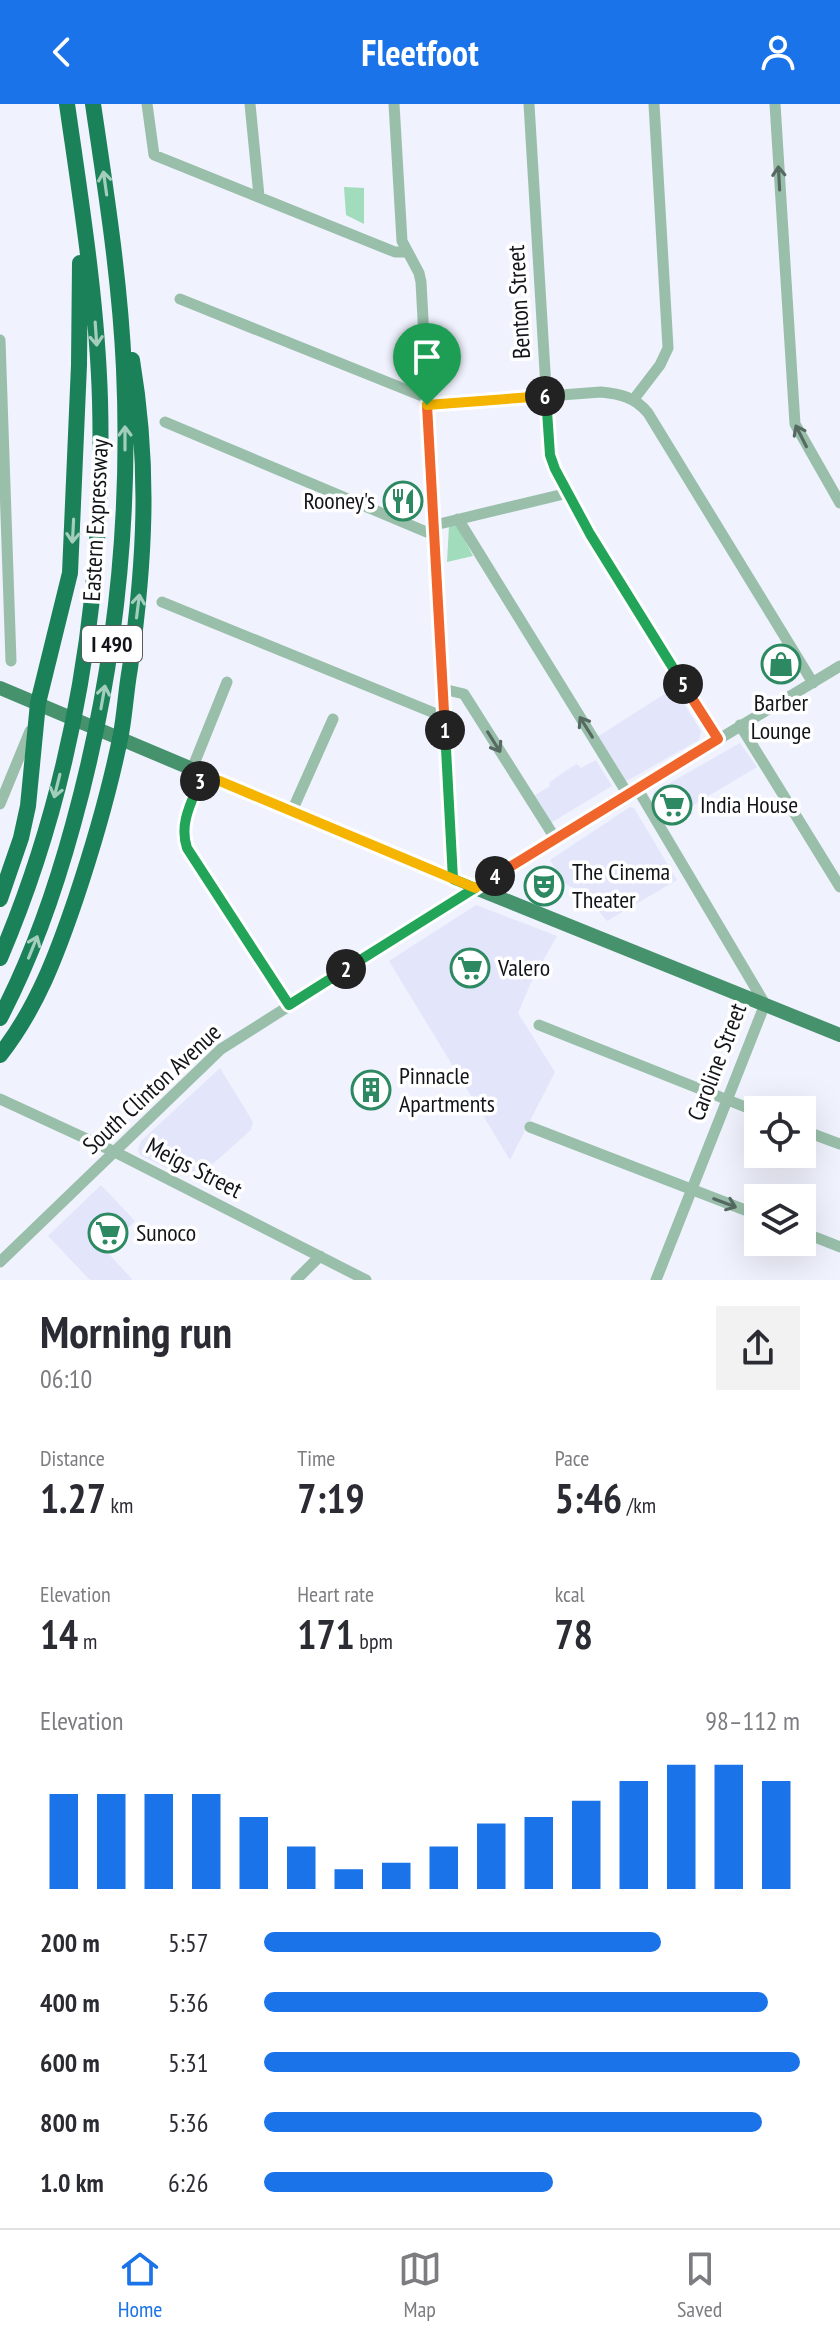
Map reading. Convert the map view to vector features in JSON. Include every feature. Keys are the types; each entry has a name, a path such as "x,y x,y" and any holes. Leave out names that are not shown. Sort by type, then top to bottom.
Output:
{"highway":[{"name":"Eastern Expressway","path":"0,958 31,878 56,792 78,694 94,577 100,478 100,399 93,300 66,104"},
{"name":"Eastern Expressway","path":"0,1018 36,938 63,862 93,747 109,659 120,570 125,460 124,361 114,252 94,107"},
{"path":"0,899 21,838 28,806 38,703 65,598 72,550 79,373 81,201"},
{"path":"0,1055 35,1002 66,928 98,827 140,591 145,502 139,405 114,252"}],"main road":[{"path":"0,688 453,879 840,1035"}],"street":[{"path":"147,104 154,155 395,252 407,252"},
{"path":"250,104 259,196"},
{"path":"394,104 401,230 421,282 453,879"},
{"name":"Benton Street","path":"529,104 550,455 590,534 718,739"},
{"path":"634,399 660,365 668,348 654,104"},
{"path":"775,104 795,424 840,503"},
{"path":"180,299 427,401 601,392 634,399 648,413 813,683"},
{"path":"0,340 4,574 11,661"},
{"path":"165,422 436,531"},
{"path":"436,531 458,519 568,493"},
{"name":"Caroline Street","path":"458,519 765,1004 656,1280"},
{"path":"162,602 444,717"},
{"name":"South Clinton Avenue","path":"0,1262 221,1049 632,790 840,666"},
{"path":"227,682 197,771 183,830 187,848 289,1005"},
{"path":"443,689 464,694 555,838"},
{"path":"0,804 24,749 38,703"},
{"path":"292,811 333,719"},
{"path":"740,725 840,887"},
{"path":"539,1025 744,1107"},
{"name":"Meigs Street","path":"1,1100 115,1152 366,1280"},
{"path":"530,1127 744,1210"},
{"path":"816,1135 840,1144"},
{"path":"816,1238 840,1247"},
{"path":"296,1280 320,1256"}],"shaded area":[{"path":"674,688 701,731 699,740 623,783 594,739"},
{"path":"740,743 757,767 690,807 693,814 670,827 653,798 654,792"},
{"path":"596,760 612,786 549,824 532,797 577,764 581,768"},
{"path":"630,807 634,808 677,880 607,921 585,894 564,883 550,860"},
{"path":"476,905 557,936 533,978 518,1013 555,1072 510,1160 389,961"},
{"path":"220,1068 253,1122 251,1130 198,1177 183,1176 140,1155 141,1141"},
{"path":"101,1185 135,1221 106,1251 131,1280 90,1280 48,1236"}],"green space":[{"path":"344,187 364,188 364,224 346,215"},
{"path":"457,525 473,556 447,562 449,526"}],"place":[{"name":"Rooney's","path":"403,501"},
{"name":"Barber Lounge","path":"781,664"},
{"name":"India House","path":"672,805"},
{"name":"The Cinema Theater","path":"544,886"},
{"name":"Valero","path":"470,968"},
{"name":"Pinnacle Apartments","path":"371,1090"},
{"name":"Sunoco","path":"108,1233"}],"route":[{"path":"427,405 453,879 475,888 289,1005 187,848 184,821 203,774 457,881 475,888 718,739 590,534 555,469 550,455 546,396 427,405"}]}
